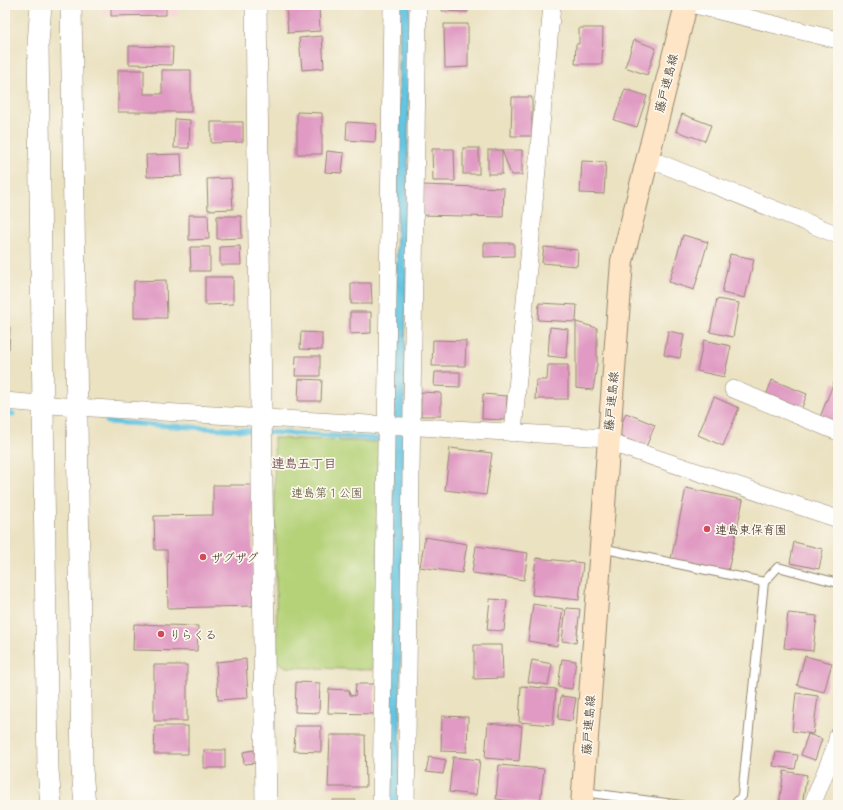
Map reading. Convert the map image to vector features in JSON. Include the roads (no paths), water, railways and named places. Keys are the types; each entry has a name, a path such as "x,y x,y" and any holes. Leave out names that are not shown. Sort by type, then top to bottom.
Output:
{"main road":[{"name":"藤戸連島線","path":"582,799 622,261 686,5"}],"street":[{"path":"28,5 38,43"},
{"path":"41,5 38,43 42,404 48,770 51,805"},
{"path":"71,5 75,407 82,762 85,805"},
{"path":"256,5 266,805"},
{"path":"392,5 394,431 406,805"},
{"path":"381,805 394,431 418,5"},
{"path":"514,433 552,5"},
{"path":"695,5 838,40"},
{"path":"647,158 837,231"},
{"path":"733,389 838,432"},
{"path":"5,401 75,407 262,429 514,433 608,440 838,519"},
{"path":"812,805 835,748 838,735"}],"lane":[{"path":"600,548 764,582"},
{"path":"734,805 742,796 764,582 778,567 838,583"},
{"path":"582,799 682,805"}],"water":[{"path":"400,5 410,5 399,805 389,805"}],"waterway":[{"path":"5,414 13,414"},
{"path":"107,422 257,431"},
{"path":"265,432 383,439"}],"place":[{"name":"連島東保育園","path":"707,529"},
{"name":"ザグザグ","path":"203,557"},
{"name":"りらくる","path":"161,634"}],"district":[{"name":"連島五丁目","path":"304,463"}],"park label":[{"name":"連島第１公園","path":"327,492"}]}
